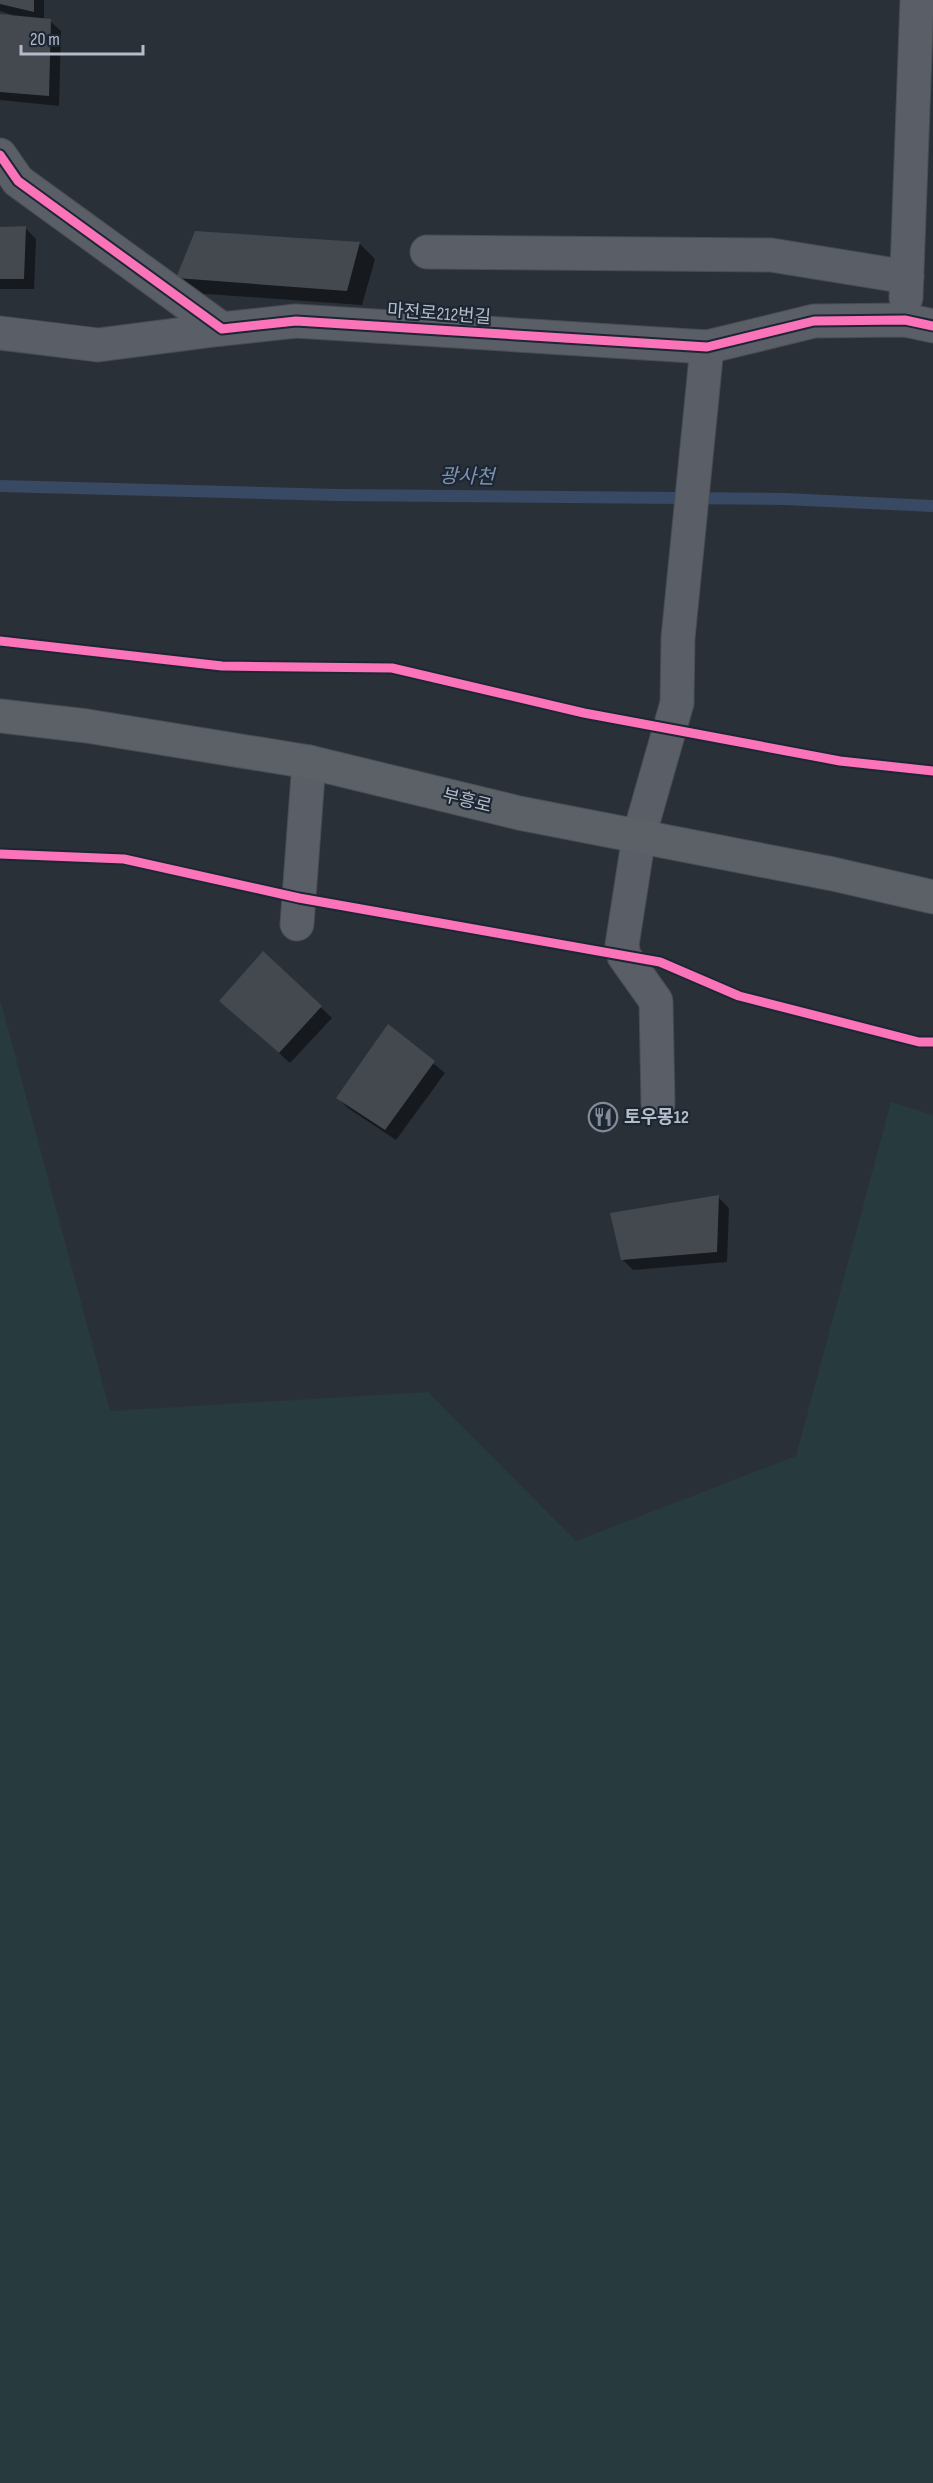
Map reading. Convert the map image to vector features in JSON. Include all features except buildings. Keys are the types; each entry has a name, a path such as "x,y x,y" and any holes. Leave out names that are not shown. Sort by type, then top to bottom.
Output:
{"main road":[{"name":"부흥로","path":"0,716 87,726 309,762 519,813 832,874 933,897"}],"street":[{"path":"917,0 907,277 919,323"},
{"path":"0,155 18,181 222,328"},
{"path":"427,252 771,255 907,277"},
{"name":"마전로212번길","path":"0,333 98,345 222,328 296,321 708,347 814,321 919,323"},
{"path":"658,1104 656,1002 624,956 622,945 639,836 677,703 678,638 708,347"},
{"path":"297,924 309,762"}],"green space":[{"path":"0,999 110,1411 428,1392 576,1541 796,1456 891,1102 933,1115 933,2483 0,2483"}],"waterway":[{"name":"광사천","path":"0,486 336,495 785,499 933,506"}],"cycle path":[{"path":"0,155 18,181 222,329 296,321 707,347 814,321 905,320 933,326"},
{"path":"0,641 222,666 392,668 584,713 840,761 933,771"},
{"path":"0,854 124,859 299,898 660,962 739,996 919,1042 933,1042"}],"place":[{"name":"토우몽12","path":"603,1117"}]}
